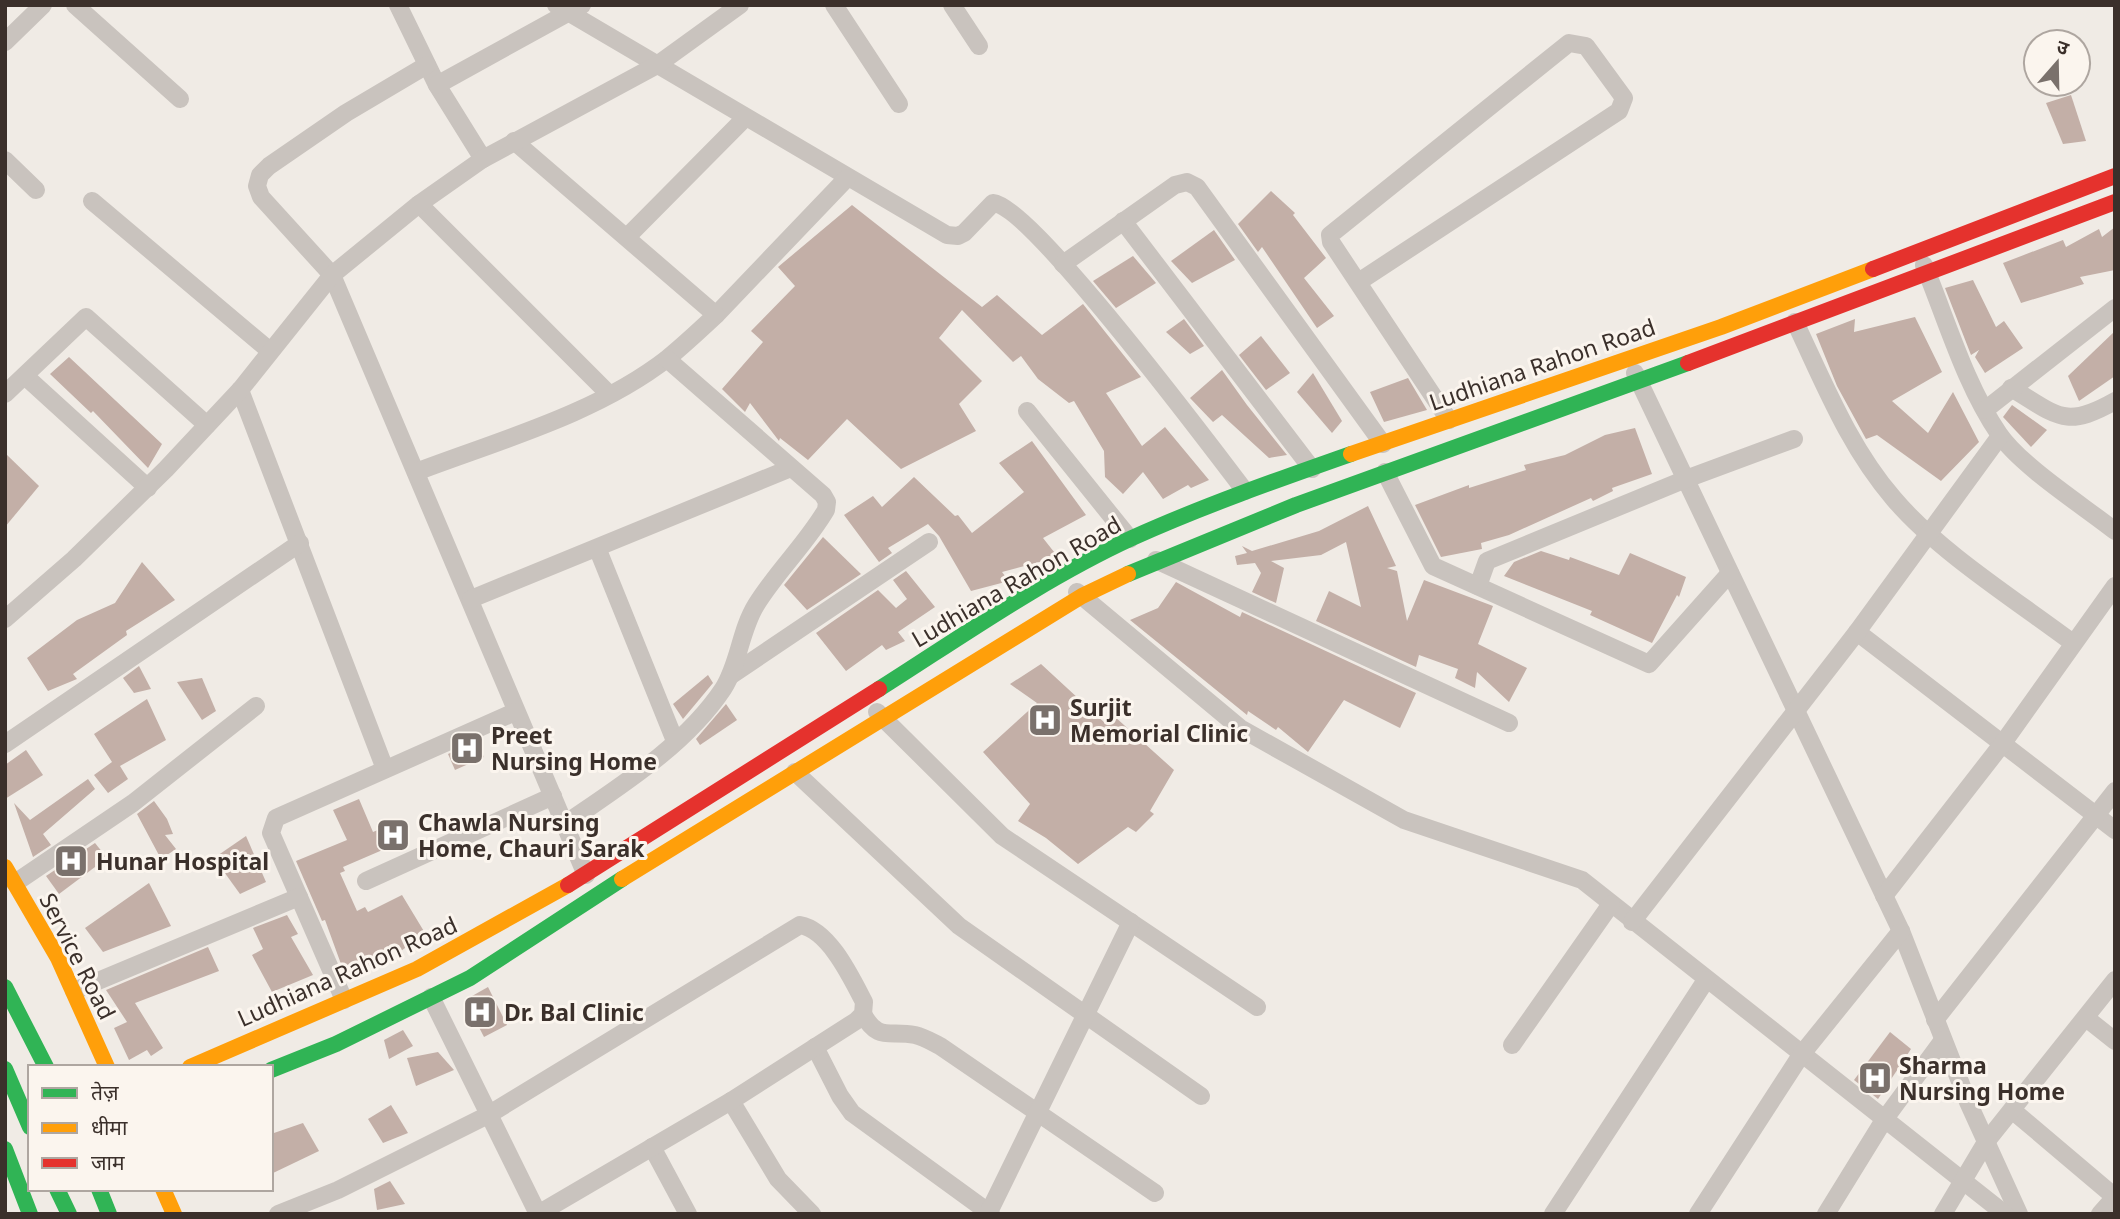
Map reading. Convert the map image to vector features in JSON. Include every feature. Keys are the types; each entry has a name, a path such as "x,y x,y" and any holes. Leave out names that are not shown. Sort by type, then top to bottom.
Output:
{"main road":[{"name":"Ludhiana Rahon Road","path":"195,1065 417,969 586,874 1058,578 1130,539 1245,491 1721,327 1918,249 2115,176"},
{"name":"Ludhiana Rahon Road","path":"273,1069 336,1044 470,978 602,891 1082,596 1154,559 1385,472 1639,382 2115,202"},
{"name":"Service Road","path":"5,867 74,991 106,1065"},
{"path":"5,986 45,1065"},
{"path":"5,1069 28,1122"},
{"path":"28,1138 5,1149 30,1214"},
{"path":"58,1191 69,1214"},
{"path":"100,1191 109,1214"},
{"path":"164,1191 174,1214"}],"street":[{"path":"5,42 43,5"},
{"path":"75,5 180,99"},
{"path":"398,5 437,85 483,159"},
{"path":"5,619 148,488 240,390 332,275 419,204 483,159 657,65 740,5"},
{"path":"834,5 899,104"},
{"path":"952,5 979,46"},
{"path":"437,85 569,8 657,65 947,236 958,236 988,207 1000,204 1063,264 1245,491"},
{"path":"1360,281 1619,111 1624,98 1586,46 1569,43 1333,229 1331,242 1360,281 1449,420"},
{"path":"428,65 346,113 269,166 260,175 257,186 261,197 332,275 471,599 515,712 586,874"},
{"path":"627,237 745,118"},
{"path":"514,141 716,315"},
{"path":"5,160 36,190"},
{"path":"416,472 557,418 609,394 667,359 716,315 847,178"},
{"path":"1063,264 1175,185 1187,182 1197,187 1383,444"},
{"path":"92,201 271,351"},
{"path":"419,204 609,394"},
{"path":"1123,221 1312,468"},
{"path":"1918,249 1985,410 2000,436 2115,531"},
{"path":"1985,410 2115,308"},
{"path":"5,394 86,317 207,425"},
{"path":"1795,322 1860,454 1894,499 1928,533 2073,643"},
{"path":"1628,357 1900,931 1943,1041 2019,1214"},
{"path":"667,359 823,495 827,502 826,510 755,607 743,633 730,676"},
{"path":"25,376 148,488"},
{"path":"2011,388 2063,418 2081,418 2115,401"},
{"path":"240,390 386,769"},
{"path":"1027,411 1130,539"},
{"path":"1632,922 1857,632 2000,436"},
{"path":"1478,586 1487,561 1686,478 1794,439"},
{"path":"471,599 598,550 791,468"},
{"path":"1385,472 1433,566 1649,664 1730,573"},
{"path":"5,744 300,542"},
{"path":"565,824 624,783 675,741 699,717 730,676 929,542"},
{"path":"598,550 675,741"},
{"path":"1154,559 1509,723"},
{"path":"1058,578 1240,728 1404,820 1581,880 2005,1214"},
{"path":"1884,896 2003,743 2115,586"},
{"path":"1857,632 2115,831"},
{"path":"864,699 1002,836 1257,1007"},
{"path":"15,883 133,803 256,706"},
{"path":"344,1000 271,833 271,825 276,818 515,712"},
{"path":"795,772 959,926 1200,1096"},
{"path":"1935,1020 2115,791"},
{"path":"366,881 553,796"},
{"path":"74,991 299,897"},
{"path":"1512,1045 1611,904"},
{"path":"815,1047 840,1096 852,1113 989,1213 1036,1110 1131,922"},
{"path":"278,1214 359,1180 488,1115 800,925 812,927 827,943 864,1002 863,1014 870,1027 879,1032 911,1034 940,1046 1155,1192"},
{"path":"1698,1214 1801,1055 1900,931"},
{"path":"1553,1214 1706,980"},
{"path":"1943,1214 1986,1142 2115,980"},
{"path":"431,997 538,1214 731,1101 863,1014"},
{"path":"2086,1018 2115,1041"},
{"path":"1826,1214 1884,1120 1943,1041"},
{"path":"731,1101 778,1179 812,1214"},
{"path":"2012,1110 2115,1197 2099,1214"},
{"path":"652,1147 688,1214"}],"building":[{"path":"2072,98 2086,141 2063,144 2046,103"},
{"path":"1271,191 1295,213 1293,215 1326,258 1304,278 1334,316 1317,328 1262,247 1258,252 1238,224"},
{"path":"852,205 982,307 997,295 1042,335 1083,304 1141,377 1106,393 1142,446 1165,427 1209,480 1191,488 1188,485 1163,499 1143,472 1123,494 1105,477 1104,451 1074,401 1069,403 1038,379 1021,356 1013,362 962,310 939,338 982,381 959,404 976,431 901,469 847,419 808,460 780,438 779,441 750,403 745,412 722,389 763,342 751,331 795,286 778,267"},
{"path":"2115,227 2115,270 2080,277 2084,284 2021,303 2003,263 2063,240 2066,247 2099,229 2102,237"},
{"path":"1214,230 1235,260 1192,283 1171,261"},
{"path":"1133,256 1156,283 1116,308 1093,281"},
{"path":"1973,280 1996,327 2004,321 2023,348 1985,373 1975,357 1979,350 1971,355 1945,288"},
{"path":"1915,317 1942,372 1892,401 1928,433 1953,392 1979,442 1941,481 1877,435 1866,439 1837,386 1816,334 1855,319 1854,332"},
{"path":"1184,319 1204,346 1190,354 1166,332"},
{"path":"2115,331 2115,376 2079,401 2068,376"},
{"path":"1261,336 1290,373 1266,390 1239,355"},
{"path":"69,357 162,444 148,468 93,411 91,413 50,374"},
{"path":"1222,370 1287,455 1269,458 1222,415 1213,422 1190,398"},
{"path":"1313,373 1342,421 1332,433 1297,392"},
{"path":"1408,378 1427,410 1384,422 1370,392"},
{"path":"2012,405 2047,430 2031,447 2003,417"},
{"path":"1635,428 1652,474 1612,488 1613,491 1593,501 1591,498 1509,535 1481,543 1482,549 1441,557 1415,505 1469,485 1469,488 1526,470 1524,465 1565,455 1605,435"},
{"path":"1032,441 1086,515 1043,538 1058,557 1002,572 1009,581 971,591 939,536 928,524 888,548 892,553 879,562 844,515 873,496 882,507 914,477 955,516 958,515 972,533 1024,492 999,463"},
{"path":"5,453 39,486 5,527"},
{"path":"1368,506 1396,566 1387,568 1397,571 1407,621 1424,580 1493,606 1478,644 1527,668 1509,702 1477,672 1475,688 1455,678 1458,669 1419,655 1416,667 1316,621 1329,591 1361,607 1346,542 1321,555 1271,561 1284,568 1276,603 1252,592 1261,573 1255,563 1237,565 1235,556 1247,553 1242,546 1252,551 1319,531"},
{"path":"823,537 861,574 807,610 784,585"},
{"path":"1541,551 1569,560 1570,557 1619,575 1630,553 1686,577 1679,597 1677,595 1652,643 1590,615 1592,611 1504,576 1514,562"},
{"path":"142,562 175,600 126,631 127,635 73,674 77,679 48,691 27,658 77,620 115,603"},
{"path":"906,571 935,607 898,632 905,641 886,650 882,645 846,671 816,633 878,590 896,608 907,599 893,580"},
{"path":"1176,582 1240,617 1242,612 1416,693 1400,728 1344,700 1308,752 1278,727 1276,730 1248,711 1247,715 1130,620 1158,608"},
{"path":"1041,664 1105,723 1114,716 1174,770 1150,811 1154,814 1136,832 1128,827 1078,864 1046,838 1018,821 1030,804 983,752 1037,703 1010,684"},
{"path":"139,666 151,689 134,693 123,678"},
{"path":"708,675 713,683 683,719 673,704"},
{"path":"202,678 216,711 202,720 177,682"},
{"path":"147,699 166,740 120,766 128,779 108,793 94,775 112,762 94,734"},
{"path":"726,704 737,720 700,745 696,739"},
{"path":"477,741 484,757 455,770 448,754"},
{"path":"26,750 43,775 5,799 5,765"},
{"path":"88,779 95,789 43,834 51,845 33,857 14,803 30,820"},
{"path":"359,799 373,832 399,821 408,839 343,867 345,871 340,873 357,911 365,907 368,912 402,895 425,933 401,951 398,945 369,966 367,961 345,975 325,920 322,921 296,861 347,840 333,810"},
{"path":"154,801 167,819 173,834 165,835 176,849 161,859 137,814"},
{"path":"246,836 266,882 240,894 214,858"},
{"path":"95,843 107,858 59,894 46,876"},
{"path":"149,883 171,926 103,952 85,928"},
{"path":"287,915 298,934 291,937 313,975 272,992 252,955 263,949 253,928"},
{"path":"208,947 219,971 135,1003 163,1048 151,1056 147,1050 129,1060 114,1028 127,1022 106,990"},
{"path":"488,987 507,1025 484,1037 465,1000"},
{"path":"403,1030 413,1046 389,1059 384,1040"},
{"path":"1890,1032 1911,1049 1878,1099 1854,1080"},
{"path":"438,1052 454,1070 416,1086 407,1058"},
{"path":"391,1105 408,1133 383,1143 368,1119"},
{"path":"303,1123 319,1151 273,1173 273,1133"},
{"path":"390,1181 405,1204 377,1210 374,1189"}],"traffic: fast":[{"path":"1128,574 1296,505 1688,363"},
{"path":"879,689 1003,609 1099,554 1213,504 1351,454"},
{"path":"273,1069 336,1044 470,978 622,879"},
{"path":"5,987 45,1065"},
{"path":"5,1069 28,1122"},
{"path":"5,1149 30,1214"},
{"path":"58,1191 69,1214"},
{"path":"100,1191 109,1214"}],"traffic: slow":[{"path":"1351,454 1721,327 1873,269"},
{"path":"622,879 1082,596 1128,574"},
{"path":"5,867 58,958 106,1065"},
{"path":"195,1065 417,969 568,885"},
{"path":"164,1191 174,1214"}],"traffic: jam":[{"path":"1873,269 2115,176"},
{"path":"1688,363 2115,202"},
{"path":"568,885 879,689"}],"place":[{"name":"Surjit Memorial Clinic","path":"1045,720"},
{"name":"Preet Nursing Home","path":"467,748"},
{"name":"Chawla Nursing Home, Chauri Sarak","path":"393,835"},
{"name":"Hunar Hospital","path":"71,861"},
{"name":"Dr. Bal Clinic","path":"480,1012"},
{"name":"Sharma Nursing Home","path":"1875,1078"}]}
